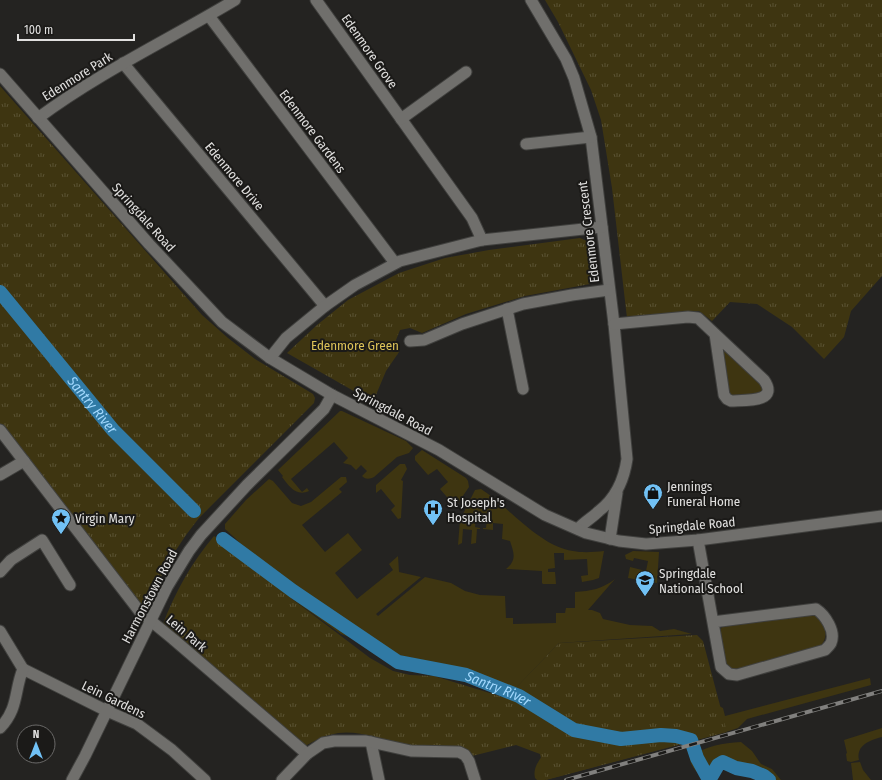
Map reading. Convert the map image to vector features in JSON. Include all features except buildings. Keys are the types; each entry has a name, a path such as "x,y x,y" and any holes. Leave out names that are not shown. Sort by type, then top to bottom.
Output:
{"street":[{"name":"Edenmore Park","path":"38,118 56,104 123,63 235,0"},
{"name":"Edenmore Grove","path":"316,0 472,218 482,240"},
{"name":"Edenmore Crescent","path":"531,0 566,59 574,78 590,137 614,324 627,459 625,472 617,493 610,539"},
{"name":"Edenmore Gardens","path":"209,16 395,263"},
{"name":"Edenmore Drive","path":"123,63 325,306"},
{"path":"401,119 466,72"},
{"name":"Springdale Road","path":"0,74 149,244 222,322 270,358 332,395 439,450 540,512 578,530 610,539 646,544 698,540 882,516"},
{"path":"526,144 590,137"},
{"path":"270,358 286,338 325,306 355,285 395,263 439,250 482,240 602,227"},
{"path":"410,341 424,340 462,324 523,304 609,290"},
{"path":"507,309 523,389"},
{"path":"614,324 688,317 698,318 764,380 768,388 768,392 765,397 760,399 727,400 724,395 715,334"},
{"name":"Harmonstown Road","path":"72,780 107,712 167,587 181,562 201,535 247,485 324,409 332,395"},
{"name":"Lein Park","path":"0,430 140,612 173,638 307,754"},
{"path":"0,475 24,461"},
{"name":"Edenmore Crescent","path":"578,530 584,522 604,508 617,493"},
{"path":"597,513 613,517"},
{"path":"0,572 11,560 42,540 70,585"},
{"path":"698,540 721,667 729,674 737,675 825,650 831,643 832,635 828,621 823,613 816,609 713,622"},
{"path":"0,631 23,668 14,706 8,720 0,728"},
{"name":"Lein Gardens","path":"23,668 107,712 137,724 172,750 205,780"},
{"path":"282,780 307,754 323,743 347,741 366,741 411,751 459,752 465,754 469,761 475,780"},
{"path":"371,742 379,780"}],"green space":[{"path":"545,0 882,0 882,276 851,311 844,337 824,359 792,327 757,304 730,302 712,321 699,311 627,318 612,188 601,120 591,90 558,22"},
{"path":"0,86 202,315 255,359 313,394 315,398 314,403 199,518 174,553 144,608 142,608 0,424"},
{"name":"Edenmore Green","path":"580,238 587,241 592,246 594,275 590,284 525,296 466,314 422,333 410,328 400,330 396,340 399,352 386,371 373,402 287,353 317,325 348,300 399,273 445,258 489,250"},
{"path":"723,347 762,386 763,391 759,395 729,397 721,350"},
{"path":"340,411 406,441 413,448 409,453 397,457 374,477 368,479 362,476 367,471 361,465 356,470 351,465 343,463 348,458 334,442 291,479 302,492 307,488 309,491 300,493 293,490 278,470"},
{"path":"422,450 466,478 469,487 458,503 453,504 440,489 448,482 437,469 428,475 415,460 415,456"},
{"path":"400,464 405,464 407,469 401,480 403,481 401,518 398,519 391,510 395,506 381,489 376,493 376,485"},
{"path":"341,477 346,477 347,482 339,489 342,492 302,525 325,552 348,533 362,550 335,573 357,599 393,570 389,564 398,556 399,572 421,577 376,614 378,616 425,577 451,583 465,591 480,595 505,596 506,618 513,618 513,624 556,623 556,613 565,613 566,608 575,608 575,592 596,589 615,579 588,610 600,613 603,619 630,625 652,626 660,631 674,629 692,634 559,643 515,689 493,682 469,670 394,654 341,634 295,601 225,529 225,524 246,500 269,479 273,481 292,503 301,506 311,502"},
{"path":"481,489 548,542 560,548 573,551 604,551 599,578 582,582 581,576 588,575 587,559 564,560 564,553 554,553 555,568 548,569 548,572 555,572 556,584 543,584 542,571 506,569 512,563 514,556 510,541 502,539 503,524 493,523 493,530 483,529 486,528 487,519 476,518 475,527 480,529 477,529 476,543 471,544 472,530 463,529 462,543 458,545 460,520 475,490"},
{"path":"214,536 276,578 292,599 370,658 393,671 410,675 434,676 506,698 559,643 697,635 703,641 727,732 546,780 540,754 516,745 472,756 467,750 461,747 402,744 362,734 346,732 325,736 304,747 163,624 173,600 185,578 198,556"},
{"path":"633,551 659,552 657,583 628,578 630,567 646,571 648,561 634,558 633,561 626,559 625,555"},
{"path":"805,614 818,615 825,628 826,632 824,641 818,649 737,671 729,670 724,664 719,631 723,626"},
{"path":"870,678 871,685 747,719 738,728 729,731 545,780 537,780 535,778 536,767 542,756 717,705 723,708 725,716"},
{"path":"882,728 882,737 865,744 862,747 860,750 859,760 851,762 847,761 844,740"},
{"path":"741,742 752,751 761,764 772,769 781,780 761,780 755,770 739,767 731,763 722,765 714,777 708,778 696,772 691,764 690,757 702,750 721,744"},
{"path":"860,762 863,770 871,780 853,780 851,763"}],"waterway":[{"name":"Santry River","path":"0,292 113,430 194,511"},
{"name":"Santry River","path":"223,539 293,591 398,662 466,675 519,696 574,730 621,739 661,735 676,736 691,740 697,758 707,776 711,777 718,765 723,762 736,768 752,771 769,780"}],"railway":[{"path":"566,780 882,691"}],"place":[{"name":"Jennings Funeral Home","path":"653,510"},
{"name":"St Joseph's Hospital","path":"433,526"},
{"name":"Virgin Mary","path":"61,535"},
{"name":"Springdale National School","path":"645,597"}]}
